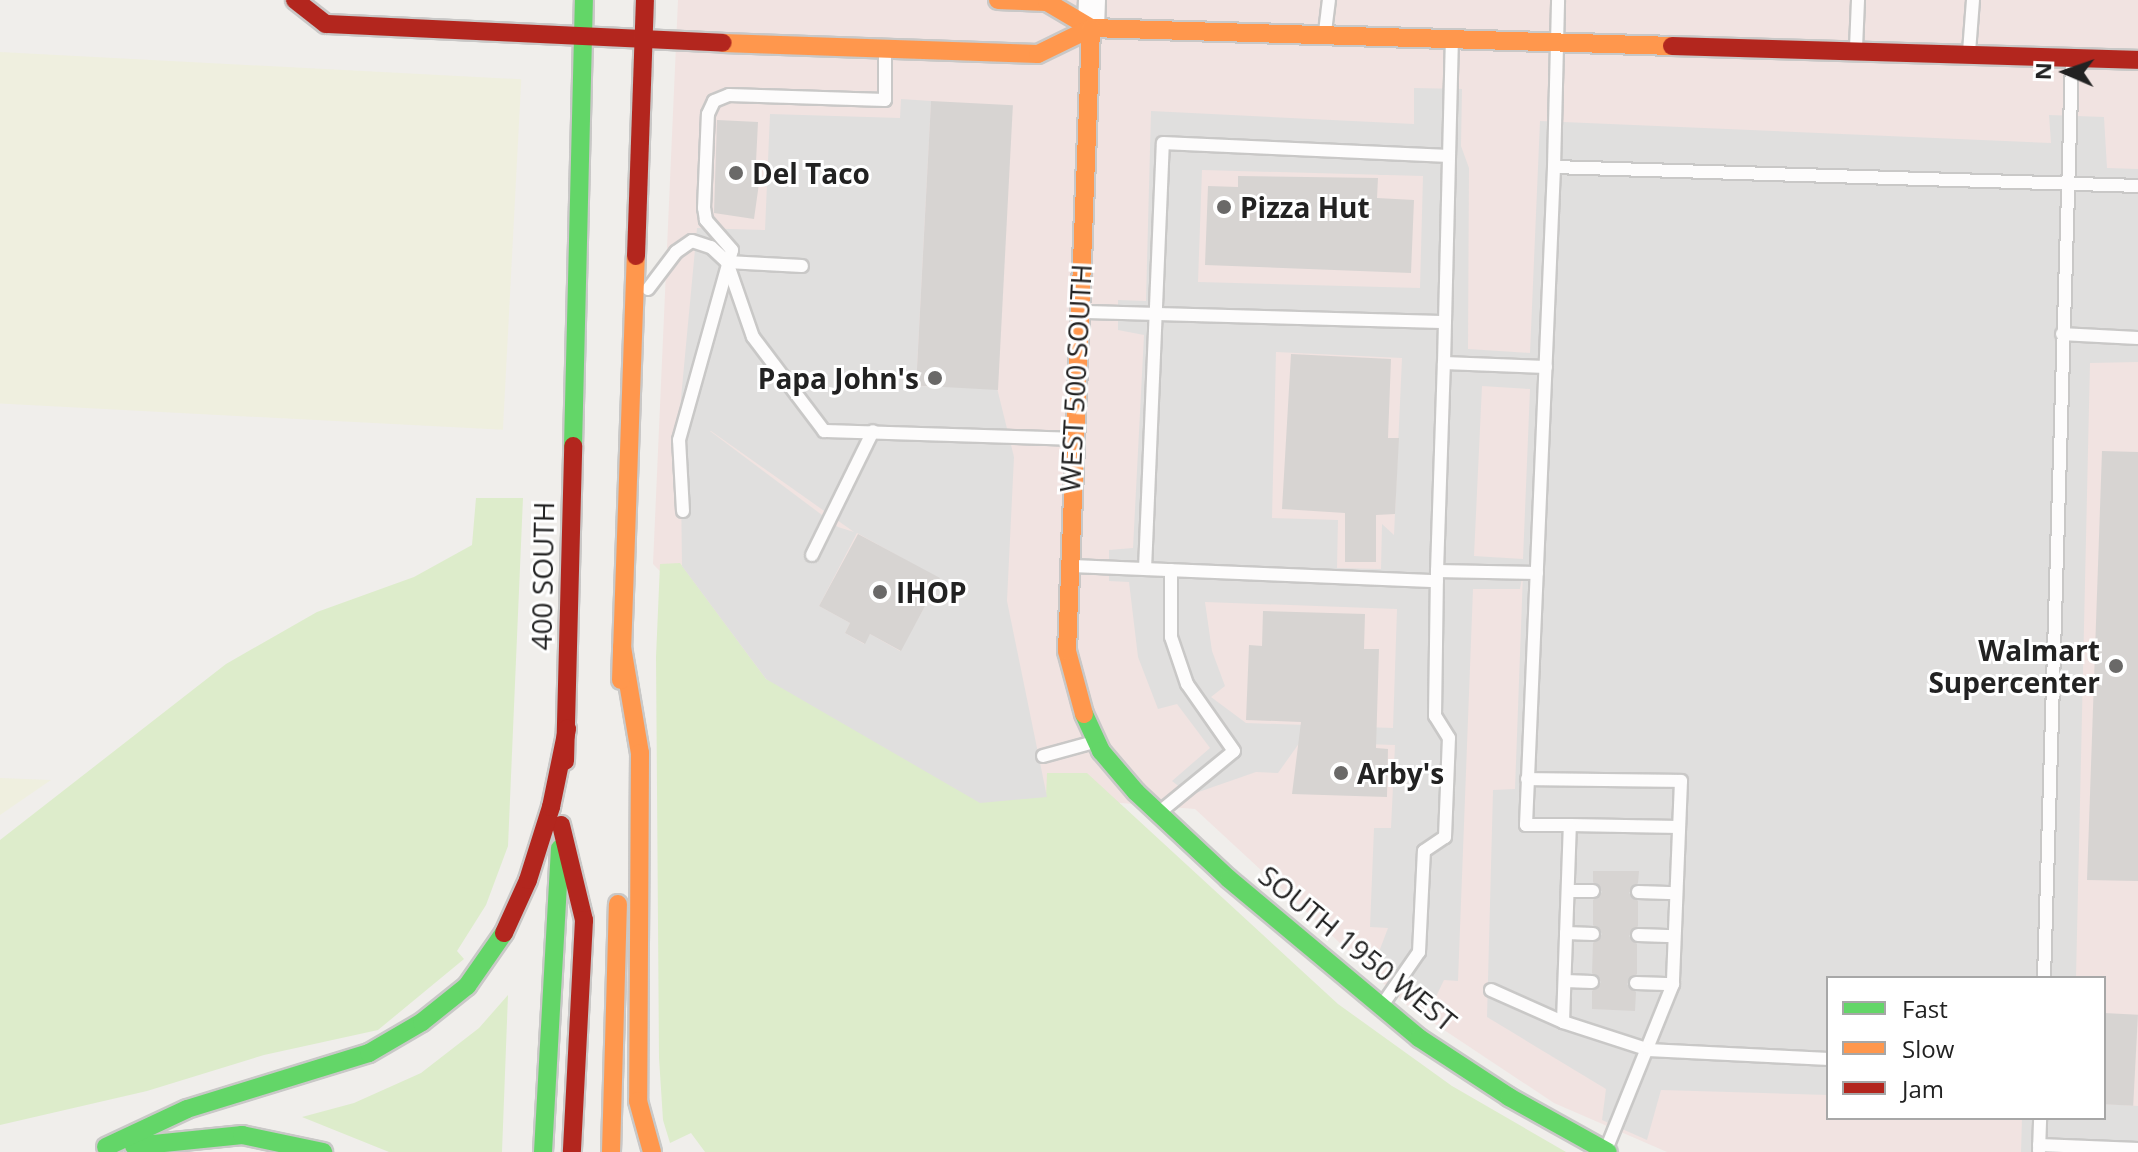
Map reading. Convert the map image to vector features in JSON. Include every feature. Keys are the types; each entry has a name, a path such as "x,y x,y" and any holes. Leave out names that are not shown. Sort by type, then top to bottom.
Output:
{"main road":[{"path":"295,0 326,24 885,51 1038,54 1091,28 2138,60"},
{"name":"400 SOUTH","path":"543,1152 567,729 584,0"},
{"path":"619,830 622,647 645,0"},
{"path":"998,0 1047,2 1091,28"},
{"name":"WEST 500 SOUTH","path":"1091,28 1072,439 1067,651 1080,704 1099,746"},
{"path":"622,647 640,753 638,1101 652,1152"},
{"path":"97,1150 187,1109 369,1053 422,1022 467,986 498,945 528,880 551,807 567,729"},
{"name":"SOUTH 1950 WEST","path":"1099,746 1158,813 1380,1007 1509,1097 1607,1152"},
{"path":"561,825 584,920 572,1152"},
{"path":"611,1152 618,891"},
{"path":"97,1150 242,1135 323,1152"}],"street":[{"name":"WEST 500 SOUTH","path":"1091,28 1092,0"}],"lane":[{"path":"1325,36 1329,0"},
{"path":"1558,0 1554,167 1526,825 1679,827"},
{"path":"1856,52 1858,0"},
{"path":"1969,55 1973,0"},
{"path":"1380,1007 1419,952 1424,851 1445,837 1449,738 1435,716 1452,39"},
{"path":"683,511 679,440 732,250 729,240 706,220 708,114 714,101 729,95 885,100 885,51"},
{"path":"2044,976 2072,58"},
{"path":"1145,569 1163,143 1449,156"},
{"path":"1554,167 2138,186"},
{"path":"633,316 667,260 692,241 711,247 727,262 753,337 824,431 1072,439"},
{"path":"727,262 802,266"},
{"path":"1077,312 1444,322"},
{"path":"2062,334 2138,338"},
{"path":"1444,363 1546,367"},
{"path":"812,555 873,431"},
{"path":"1068,566 1437,576 1537,573"},
{"path":"1158,813 1234,751 1187,684 1171,637 1171,570"},
{"path":"1043,756 1099,746"},
{"path":"1527,779 1681,781 1673,984 1607,1152"},
{"path":"1563,1022 1570,825"},
{"path":"1568,891 1593,891"},
{"path":"1638,892 1676,893"},
{"path":"1566,933 1593,934"},
{"path":"1638,935 1674,936"},
{"path":"1565,981 1592,982"},
{"path":"1636,983 1673,984"},
{"path":"1491,990 1563,1022 1649,1050 1826,1059"},
{"path":"2040,1120 2039,1149 2138,1149"}],"shaded area":[{"path":"678,0 2138,0 2138,1152 1667,1152 1554,1103 1408,1006 1195,809 1047,797 766,679 653,564"},
{"path":"1414,88 1462,89 1461,146 1469,168 1468,349 1530,353 1540,121 2051,143 2049,115 2104,117 2107,168 2138,169 2138,362 2090,363 2076,976 1826,976 1826,1095 1661,1090 1647,1140 1602,1120 1606,1089 1487,1017 1493,790 1515,789 1523,573 1520,589 1473,589 1458,981 1444,980 1430,1009 1377,957 1388,928 1370,927 1374,828 1391,828 1395,745 1300,742 1278,773 1256,772 1190,795 1172,781 1210,748 1177,704 1158,709 1138,657 1129,582 1109,581 1109,550 1133,548 1144,335 1118,330 1118,300 1146,301 1151,111 1414,124","holes":["1202,170 1423,176 1420,288 1198,282","1276,352 1402,358 1394,535 1382,524 1381,569 1337,568 1338,520 1272,518","1482,386 1530,389 1523,559 1474,556","1205,602 1397,609 1393,728 1246,723 1211,697 1225,686 1212,651"]},
{"path":"901,99 931,101 916,386 997,388 1014,457 1007,601 1047,797 980,803 766,679 682,566 680,409 697,228 765,230 770,114 900,118","holes":["711,431 854,532 838,527","857,533 940,579 900,651 870,634 864,644 845,633 850,623 819,606"]},
{"path":"2106,1104 2138,1106 2138,1152 2021,1152 2022,1120 2106,1120"}],"green space":[{"path":"0,52 521,79 503,430 0,403"},
{"path":"476,498 523,498 508,846 486,905 457,951 464,959 378,1030 264,1055 147,1091 0,1125 0,840 226,664 317,612 414,577 472,545"},
{"path":"680,563 766,679 1046,797 1047,773 1087,773 1338,1004 1452,1086 1566,1152 705,1152 691,1133 670,1143 663,1120 659,1058 656,657 660,564"},
{"path":"0,778 51,780 0,815"},
{"path":"508,995 502,1152 389,1152 302,1117 354,1103 421,1073 479,1028"}],"building":[{"path":"931,101 1013,105 998,390 916,386"},
{"name":"Del Taco","path":"717,120 758,122 756,162 762,162 754,219 714,213"},
{"path":"1238,176 1378,178 1377,198 1414,200 1411,273 1205,265 1208,186 1238,187"},
{"path":"1291,354 1391,359 1388,438 1399,438 1395,514 1376,515 1376,562 1345,562 1345,513 1282,509"},
{"name":"Walmart Supercenter","path":"2102,451 2138,452 2138,881 2087,880"},
{"name":"IHOP","path":"858,534 940,578 901,651 870,634 865,644 845,633 850,623 819,606"},
{"path":"1263,611 1365,614 1364,649 1379,649 1376,748 1388,749 1387,797 1292,794 1301,722 1246,720 1249,645 1262,646"},
{"path":"1593,871 1639,871 1638,883 1629,893 1638,901 1638,926 1629,936 1637,944 1637,974 1627,984 1636,992 1635,1011 1592,1009 1592,991 1601,982 1592,973 1593,943 1602,934 1593,925 1593,900 1602,892 1593,882"},
{"path":"2106,1013 2138,1015 2133,1106 2106,1104"}],"traffic: fast":[{"path":"573,446 584,0"},
{"path":"1084,714 1101,751 1136,792 1229,879 1419,1038 1509,1097 1608,1152"},
{"path":"543,1152 560,848"},
{"path":"106,1147 187,1109 369,1053 422,1022 467,986 504,933"},
{"path":"134,1146 242,1135 323,1152"}],"traffic: slow":[{"path":"998,0 1047,2 1091,28 1672,46"},
{"path":"723,43 1038,54 1091,28"},
{"path":"1084,714 1067,651 1091,28"},
{"path":"621,680 636,256"},
{"path":"622,647 640,753 638,1101 652,1152"},
{"path":"611,1152 618,904"}],"traffic: jam":[{"path":"295,0 326,24 723,43"},
{"path":"636,256 645,0"},
{"path":"1672,46 2138,60"},
{"path":"565,761 573,446"},
{"path":"504,933 528,880 551,807 567,729"},
{"path":"561,825 584,920 572,1152"}],"place":[{"name":"Del Taco","path":"736,173"},
{"name":"Pizza Hut","path":"1224,207"},
{"name":"Papa John's","path":"935,378"},
{"name":"IHOP","path":"880,592"},
{"name":"Walmart Supercenter","path":"2116,666"},
{"name":"Arby's","path":"1341,773"}]}
